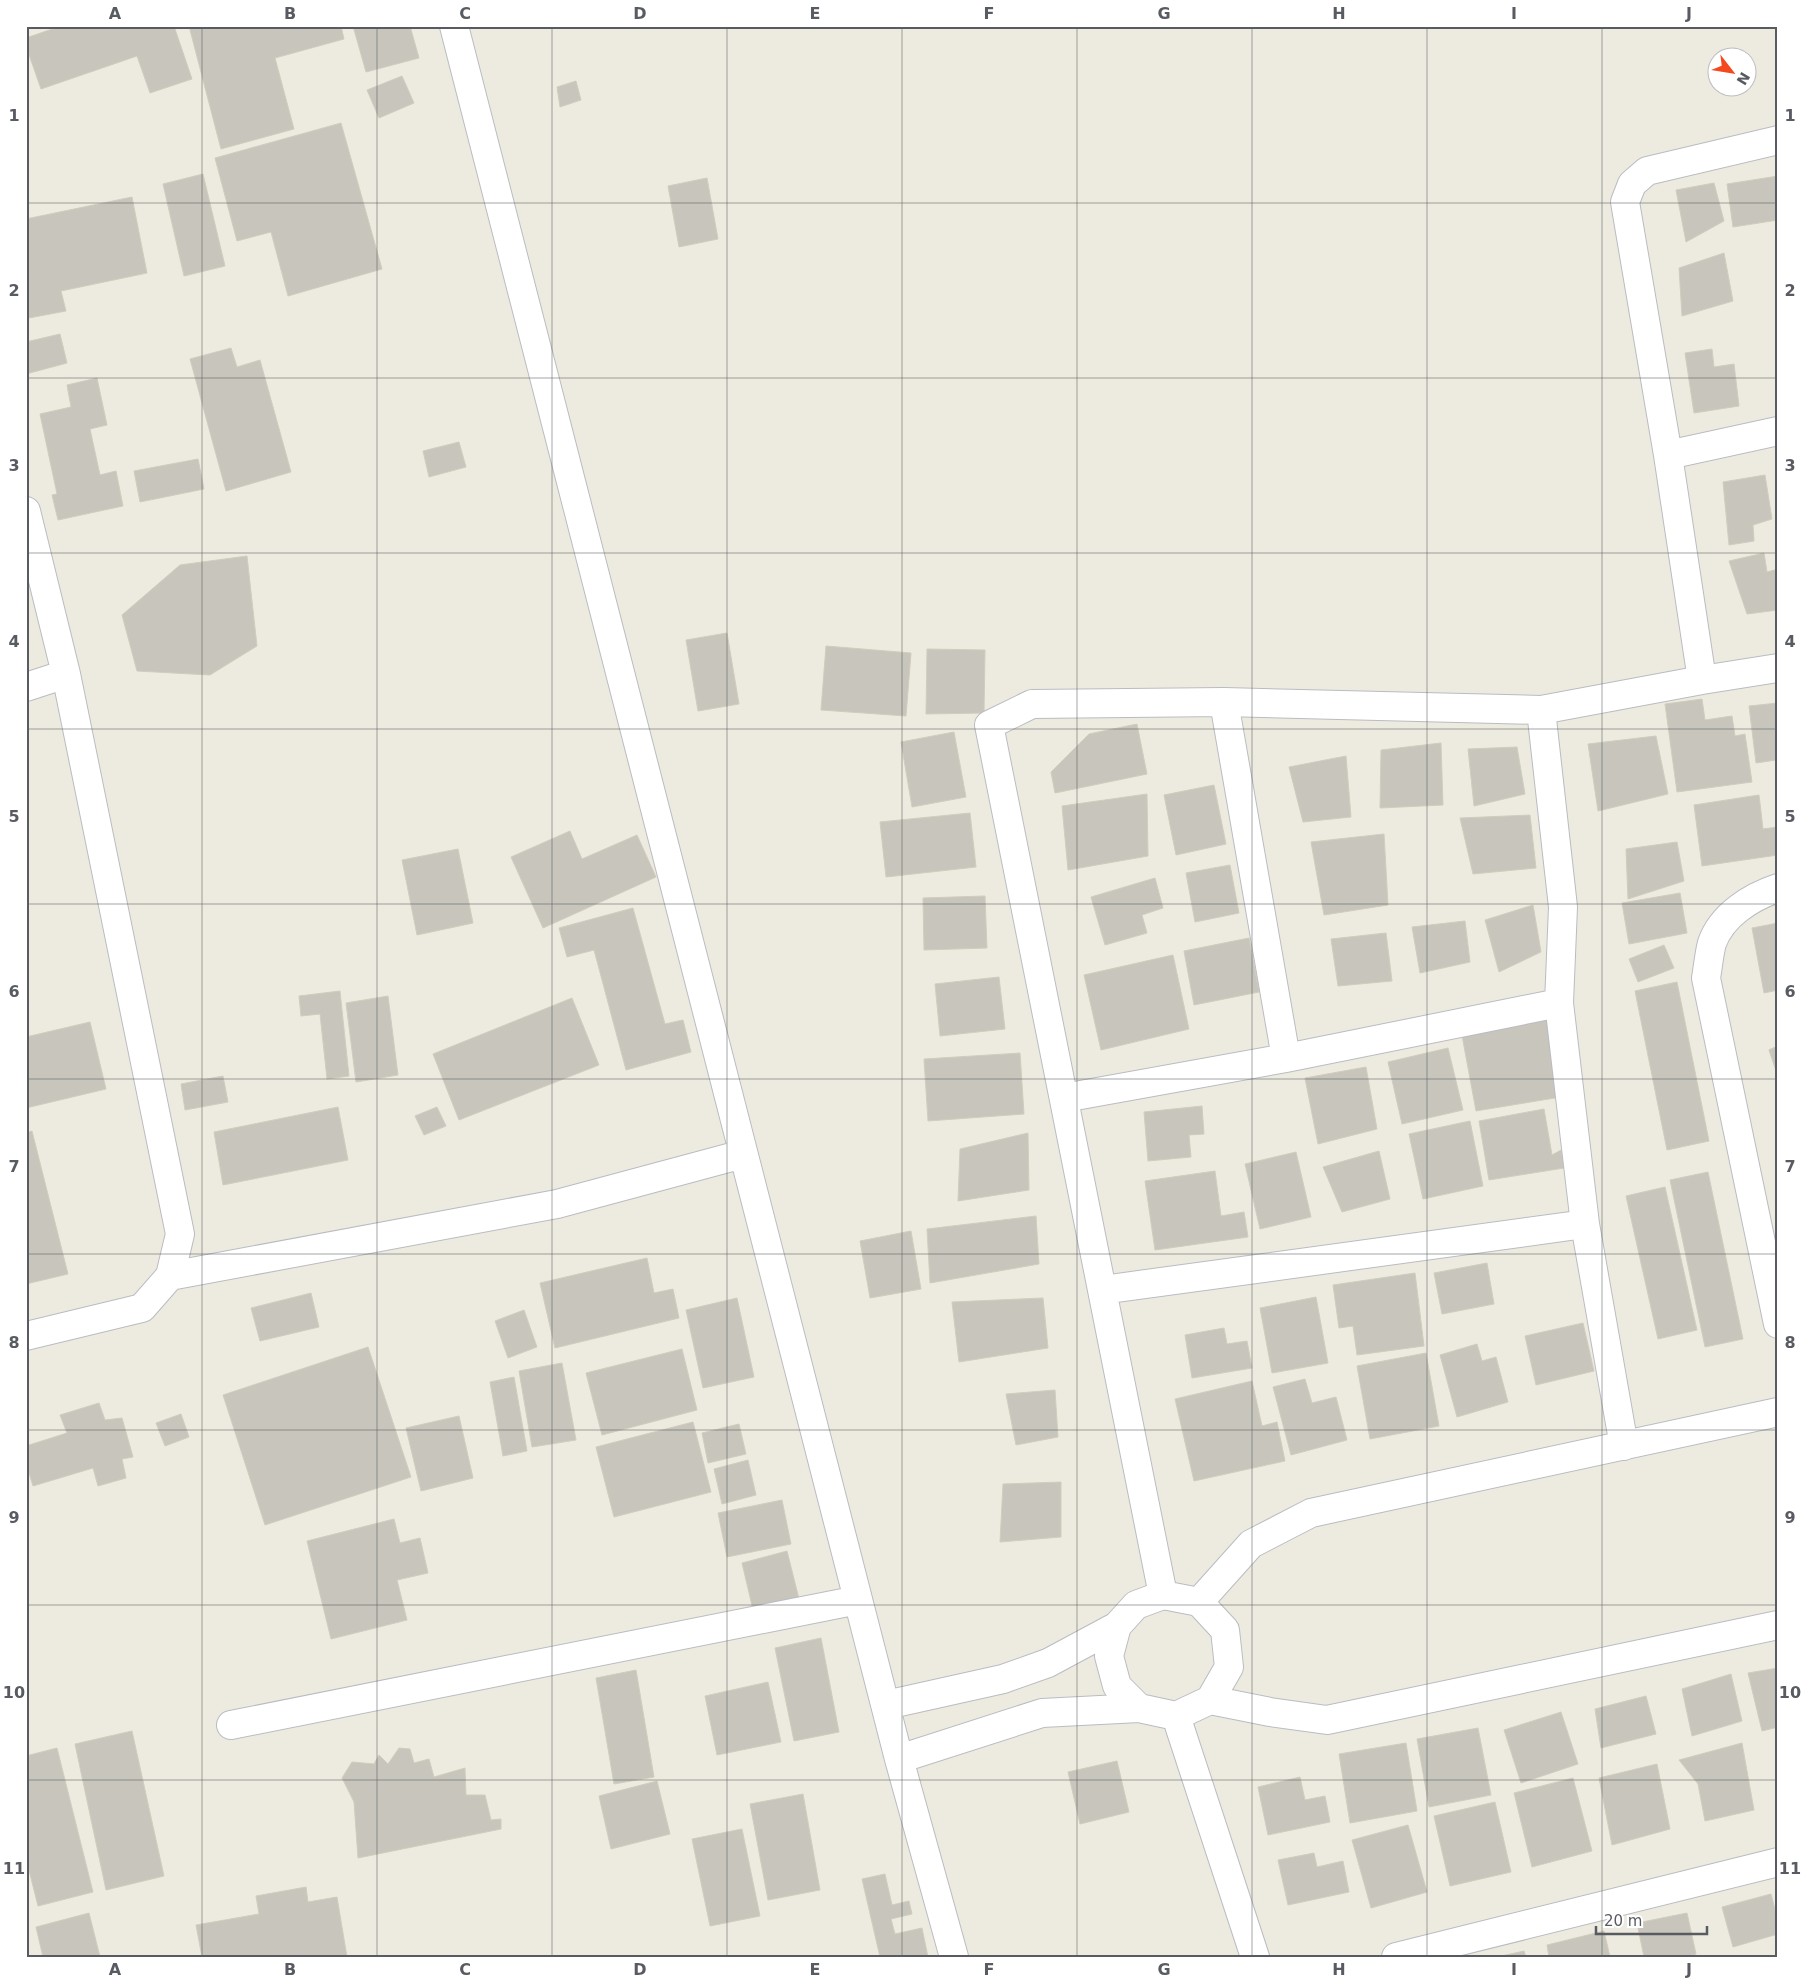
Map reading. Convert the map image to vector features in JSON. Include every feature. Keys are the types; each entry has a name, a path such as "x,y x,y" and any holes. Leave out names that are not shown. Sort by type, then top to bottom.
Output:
{"street":[{"path":"454,26 899,1759 954,1957"},
{"path":"1702,680 1668,456 1625,202 1632,184 1646,172 1778,140"},
{"path":"1668,456 1778,431"},
{"path":"26,511 66,674 180,1234 170,1276 142,1308 26,1336"},
{"path":"1163,1595 989,725 1032,704 1224,702 1541,710 1778,668"},
{"path":"26,686 66,674"},
{"path":"1224,702 1286,1058"},
{"path":"1541,710 1563,907 1560,1003 1585,1224 1624,1446"},
{"path":"1778,888 1752,898 1726,919 1712,943 1706,978 1778,1324"},
{"path":"1064,1098 1286,1058 1560,1003"},
{"path":"170,1276 557,1204 743,1154"},
{"path":"1102,1290 1585,1224"},
{"path":"1199,1602 1251,1544 1311,1513 1778,1412"},
{"path":"886,1704 1004,1679 1048,1663 1117,1626 1136,1605 1163,1595 1199,1602 1225,1630 1229,1668 1210,1700 1176,1716 1139,1708 1042,1713 899,1759"},
{"path":"231,1725 858,1600"},
{"path":"1210,1700 1270,1712 1327,1720 1778,1625"},
{"path":"1117,1626 1109,1656 1117,1686 1139,1708"},
{"path":"1176,1716 1255,1957"},
{"path":"1396,1957 1778,1862"}],"building":[{"path":"61,26 174,26 192,79 150,93 137,56 41,89 26,46 26,38"},
{"path":"189,26 341,26 344,39 275,58 294,129 221,149"},
{"path":"353,26 410,26 419,58 366,72"},
{"path":"402,76 414,103 379,118 367,90"},
{"path":"576,81 581,100 560,107 557,87"},
{"path":"341,123 382,269 288,296 271,232 237,241 215,158"},
{"path":"203,174 225,266 184,276 163,184"},
{"path":"1778,176 1778,220 1733,227 1727,184"},
{"path":"707,178 718,239 679,247 668,186"},
{"path":"1714,183 1724,221 1686,242 1676,190"},
{"path":"132,197 147,273 61,291 66,311 29,318 26,306 26,219"},
{"path":"1724,253 1733,301 1682,316 1679,268"},
{"path":"60,334 67,363 26,374 26,342"},
{"path":"231,348 237,367 260,360 291,472 226,491 190,359"},
{"path":"1712,349 1714,367 1734,364 1739,406 1694,413 1685,353"},
{"path":"97,378 107,425 90,429 100,475 116,471 123,506 58,520 52,495 57,494 40,414 71,407 67,385"},
{"path":"459,442 466,467 429,477 423,451"},
{"path":"198,459 204,489 140,502 134,471"},
{"path":"1765,475 1772,519 1753,525 1754,541 1729,545 1723,482"},
{"path":"1764,553 1767,572 1778,569 1778,610 1747,614 1729,561"},
{"path":"247,556 257,646 210,675 137,671 122,615 180,565"},
{"path":"727,633 739,704 698,711 686,640"},
{"path":"826,646 911,653 906,716 821,710"},
{"path":"927,649 985,650 984,713 926,714"},
{"path":"1702,699 1705,720 1732,716 1735,736 1745,734 1752,782 1677,792 1665,704"},
{"path":"1778,703 1778,774 1776,760 1756,763 1749,706"},
{"path":"1137,724 1147,774 1055,793 1051,772 1089,734"},
{"path":"954,732 966,797 912,807 901,742"},
{"path":"1656,736 1668,794 1598,811 1588,744"},
{"path":"1441,743 1443,805 1380,808 1381,750"},
{"path":"1517,747 1525,794 1474,806 1468,749"},
{"path":"1346,756 1351,817 1303,822 1289,767"},
{"path":"1214,785 1226,844 1176,855 1164,795"},
{"path":"1147,794 1148,856 1068,870 1062,806"},
{"path":"1759,795 1763,829 1778,827 1778,855 1702,866 1694,805"},
{"path":"970,813 976,867 886,877 880,822"},
{"path":"1530,815 1536,868 1473,874 1460,818"},
{"path":"570,831 582,859 637,835 656,877 543,928 511,857"},
{"path":"1384,834 1388,905 1324,915 1311,842"},
{"path":"1677,842 1684,881 1628,899 1626,849"},
{"path":"458,849 473,923 417,935 402,860"},
{"path":"1230,865 1239,913 1195,922 1186,873"},
{"path":"1155,878 1163,908 1142,915 1147,933 1105,945 1091,897"},
{"path":"1680,893 1687,933 1629,944 1622,903"},
{"path":"985,896 987,948 924,950 923,898"},
{"path":"1533,905 1541,952 1499,972 1485,920"},
{"path":"633,908 665,1024 683,1020 691,1052 626,1070 594,950 567,957 559,928"},
{"path":"1465,921 1470,962 1420,973 1412,927"},
{"path":"1778,923 1778,990 1764,993 1752,928"},
{"path":"1386,933 1392,981 1338,986 1331,939"},
{"path":"1249,938 1259,992 1194,1005 1184,951"},
{"path":"1664,945 1674,968 1638,982 1629,959"},
{"path":"1173,955 1189,1029 1101,1050 1084,975"},
{"path":"999,977 1005,1029 940,1036 935,984"},
{"path":"1677,982 1709,1141 1667,1150 1635,991"},
{"path":"340,991 349,1076 327,1079 320,1014 301,1016 299,996"},
{"path":"388,996 398,1075 356,1082 346,1003"},
{"path":"572,998 599,1065 459,1120 433,1054"},
{"path":"1551,1017 1561,1097 1476,1111 1461,1030"},
{"path":"90,1022 106,1089 26,1108 26,1037"},
{"path":"1778,1046 1778,1076 1769,1050"},
{"path":"1778,1046 1778,1076 1769,1050"},
{"path":"1448,1048 1463,1110 1402,1124 1388,1062"},
{"path":"1020,1053 1024,1114 928,1121 924,1059"},
{"path":"1366,1067 1377,1129 1318,1144 1305,1078"},
{"path":"223,1076 228,1102 185,1110 181,1084"},
{"path":"1202,1106 1204,1134 1189,1135 1191,1157 1148,1161 1144,1112"},
{"path":"338,1107 348,1160 223,1185 214,1132"},
{"path":"437,1107 446,1126 424,1135 415,1116"},
{"path":"1544,1109 1552,1155 1561,1150 1564,1168 1489,1180 1479,1121"},
{"path":"1470,1121 1483,1186 1423,1199 1409,1134"},
{"path":"32,1131 68,1274 26,1284 26,1133"},
{"path":"1028,1133 1029,1190 958,1201 960,1149"},
{"path":"1379,1151 1390,1199 1342,1212 1323,1167"},
{"path":"1296,1152 1311,1217 1260,1229 1245,1164"},
{"path":"1215,1171 1221,1216 1244,1212 1248,1237 1155,1250 1145,1181"},
{"path":"1708,1172 1743,1339 1705,1347 1670,1180"},
{"path":"1665,1187 1697,1330 1658,1339 1626,1196"},
{"path":"1036,1216 1039,1264 930,1283 927,1229"},
{"path":"911,1231 921,1289 870,1298 860,1241"},
{"path":"647,1258 654,1293 673,1289 679,1318 555,1348 540,1283"},
{"path":"1487,1263 1494,1304 1442,1314 1434,1273"},
{"path":"1415,1273 1424,1346 1357,1355 1353,1326 1339,1328 1333,1285"},
{"path":"311,1293 319,1327 260,1341 251,1308"},
{"path":"1316,1297 1328,1363 1272,1373 1260,1308"},
{"path":"737,1298 754,1377 703,1388 686,1310"},
{"path":"1043,1298 1048,1348 959,1362 952,1302"},
{"path":"524,1310 537,1347 508,1358 495,1321"},
{"path":"1583,1323 1594,1371 1536,1385 1525,1336"},
{"path":"1224,1328 1227,1344 1247,1341 1252,1368 1192,1378 1185,1335"},
{"path":"1477,1344 1482,1361 1496,1357 1508,1402 1457,1417 1440,1355"},
{"path":"368,1347 411,1477 265,1525 223,1395"},
{"path":"682,1349 697,1410 602,1435 586,1373"},
{"path":"1426,1353 1439,1426 1370,1439 1357,1366"},
{"path":"562,1363 576,1440 532,1447 519,1371"},
{"path":"514,1377 527,1451 503,1456 490,1382"},
{"path":"1305,1379 1312,1403 1336,1397 1347,1440 1291,1455 1273,1387"},
{"path":"1252,1381 1262,1426 1277,1422 1285,1461 1194,1481 1175,1399"},
{"path":"1055,1390 1058,1437 1016,1445 1006,1394"},
{"path":"99,1403 105,1420 122,1418 133,1457 122,1459 126,1478 98,1486 93,1468 33,1486 26,1463 26,1446 67,1433 60,1415"},
{"path":"181,1414 189,1437 165,1446 156,1423"},
{"path":"459,1416 473,1478 421,1491 406,1428"},
{"path":"693,1422 711,1492 614,1517 596,1447"},
{"path":"739,1424 746,1454 708,1463 702,1433"},
{"path":"748,1460 756,1495 722,1504 714,1469"},
{"path":"1061,1482 1061,1537 1000,1542 1003,1484"},
{"path":"782,1500 791,1544 727,1557 718,1513"},
{"path":"394,1519 400,1543 420,1538 428,1573 397,1580 407,1620 331,1639 307,1541"},
{"path":"787,1551 799,1599 753,1610 742,1563"},
{"path":"821,1638 839,1732 794,1741 775,1648"},
{"path":"1778,1668 1778,1727 1762,1731 1748,1673"},
{"path":"636,1670 654,1777 614,1784 596,1678"},
{"path":"1731,1674 1742,1721 1692,1736 1682,1689"},
{"path":"768,1682 781,1742 717,1755 705,1696"},
{"path":"1646,1696 1656,1734 1601,1748 1595,1709"},
{"path":"1561,1712 1578,1764 1521,1783 1504,1730"},
{"path":"1478,1728 1491,1795 1429,1807 1417,1739"},
{"path":"132,1731 164,1876 106,1890 75,1744"},
{"path":"1406,1743 1417,1811 1350,1823 1339,1754"},
{"path":"1742,1743 1754,1810 1705,1821 1698,1784 1679,1760"},
{"path":"57,1748 93,1892 38,1906 26,1858 26,1756"},
{"path":"399,1748 410,1749 414,1763 429,1759 434,1777 465,1768 466,1795 485,1795 491,1820 501,1819 501,1829 358,1858 354,1802 342,1778 352,1762 374,1764 379,1755 388,1764"},
{"path":"1117,1761 1129,1812 1080,1824 1068,1772"},
{"path":"1657,1764 1670,1829 1612,1845 1599,1778"},
{"path":"1300,1777 1305,1800 1325,1796 1330,1822 1268,1835 1258,1787"},
{"path":"1573,1778 1592,1851 1532,1867 1514,1793"},
{"path":"657,1781 670,1834 611,1849 599,1796"},
{"path":"803,1794 820,1890 768,1900 750,1804"},
{"path":"1495,1802 1511,1872 1450,1886 1434,1816"},
{"path":"1408,1825 1427,1892 1371,1908 1352,1840"},
{"path":"742,1829 760,1916 710,1926 692,1839"},
{"path":"1314,1853 1317,1867 1343,1861 1349,1892 1288,1905 1278,1860"},
{"path":"885,1874 892,1905 909,1901 912,1914 891,1919 895,1934 922,1928 928,1957 880,1957 862,1879"},
{"path":"306,1887 308,1902 337,1897 347,1957 202,1957 196,1925 259,1914 256,1896"},
{"path":"1771,1894 1778,1921 1778,1934 1733,1947 1722,1907"},
{"path":"89,1913 100,1957 43,1957 36,1927"},
{"path":"1687,1913 1696,1954 1684,1957 1644,1957 1637,1923"},
{"path":"1604,1931 1610,1957 1549,1957 1547,1945"},
{"path":"1524,1951 1526,1957 1497,1957"}]}
